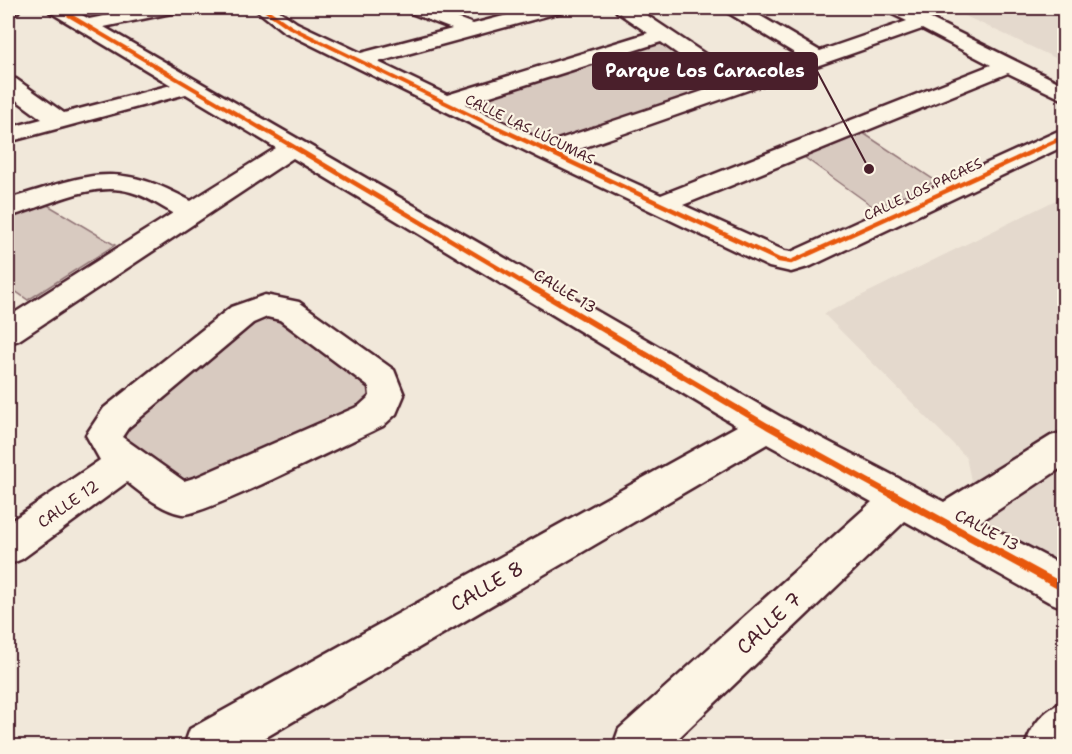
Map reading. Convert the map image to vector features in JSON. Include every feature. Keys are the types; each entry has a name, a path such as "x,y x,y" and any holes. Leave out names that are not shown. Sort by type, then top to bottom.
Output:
{"street":[{"name":"CALLE 13","path":"57,8 767,426 1065,588"},
{"path":"87,25 169,8"},
{"name":"CALLE LAS LÚCUMAS","path":"263,8 290,27 547,152 779,260 792,262"},
{"path":"415,8 471,30"},
{"path":"360,60 554,8"},
{"path":"624,8 738,86"},
{"path":"896,8 1065,93"},
{"path":"744,9 818,59"},
{"path":"547,152 924,22"},
{"path":"447,102 664,35"},
{"path":"662,204 1009,65"},
{"path":"8,84 60,121"},
{"path":"8,135 191,86"},
{"name":"CALLE LOS PACAES","path":"792,262 1065,137"},
{"path":"8,332 294,147"},
{"path":"8,208 93,183 117,181 137,185 191,212"},
{"path":"265,306 288,310 382,379 387,389 387,397 382,407 371,416 193,497 176,496 128,461 109,447 105,441 104,435 107,427 224,330 254,309 265,306"},
{"name":"CALLE 8","path":"207,747 767,426"},
{"path":"945,523 1065,447"},
{"name":"CALLE 12","path":"8,546 128,461"},
{"name":"CALLE 7","path":"636,747 902,500"},
{"path":"1048,747 1065,725"}],"shaded area":[{"path":"948,8 1064,8 1064,62"},
{"path":"661,40 722,84 546,145 467,100"},
{"path":"863,133 936,181 875,208 804,157"},
{"path":"1064,196 1064,571 981,528 966,457 824,314"},
{"path":"46,204 115,245 28,300 8,286 8,215"},
{"path":"267,317 279,322 365,385 371,392 371,397 360,407 188,483 178,481 126,441 121,431 253,323"}],"cycle path":[{"path":"57,8 767,426 1064,588"},
{"path":"263,8 290,27 547,152 779,260 791,262 1064,137"}],"place":[{"name":"Parque Los Caracoles","path":"869,169"}]}
